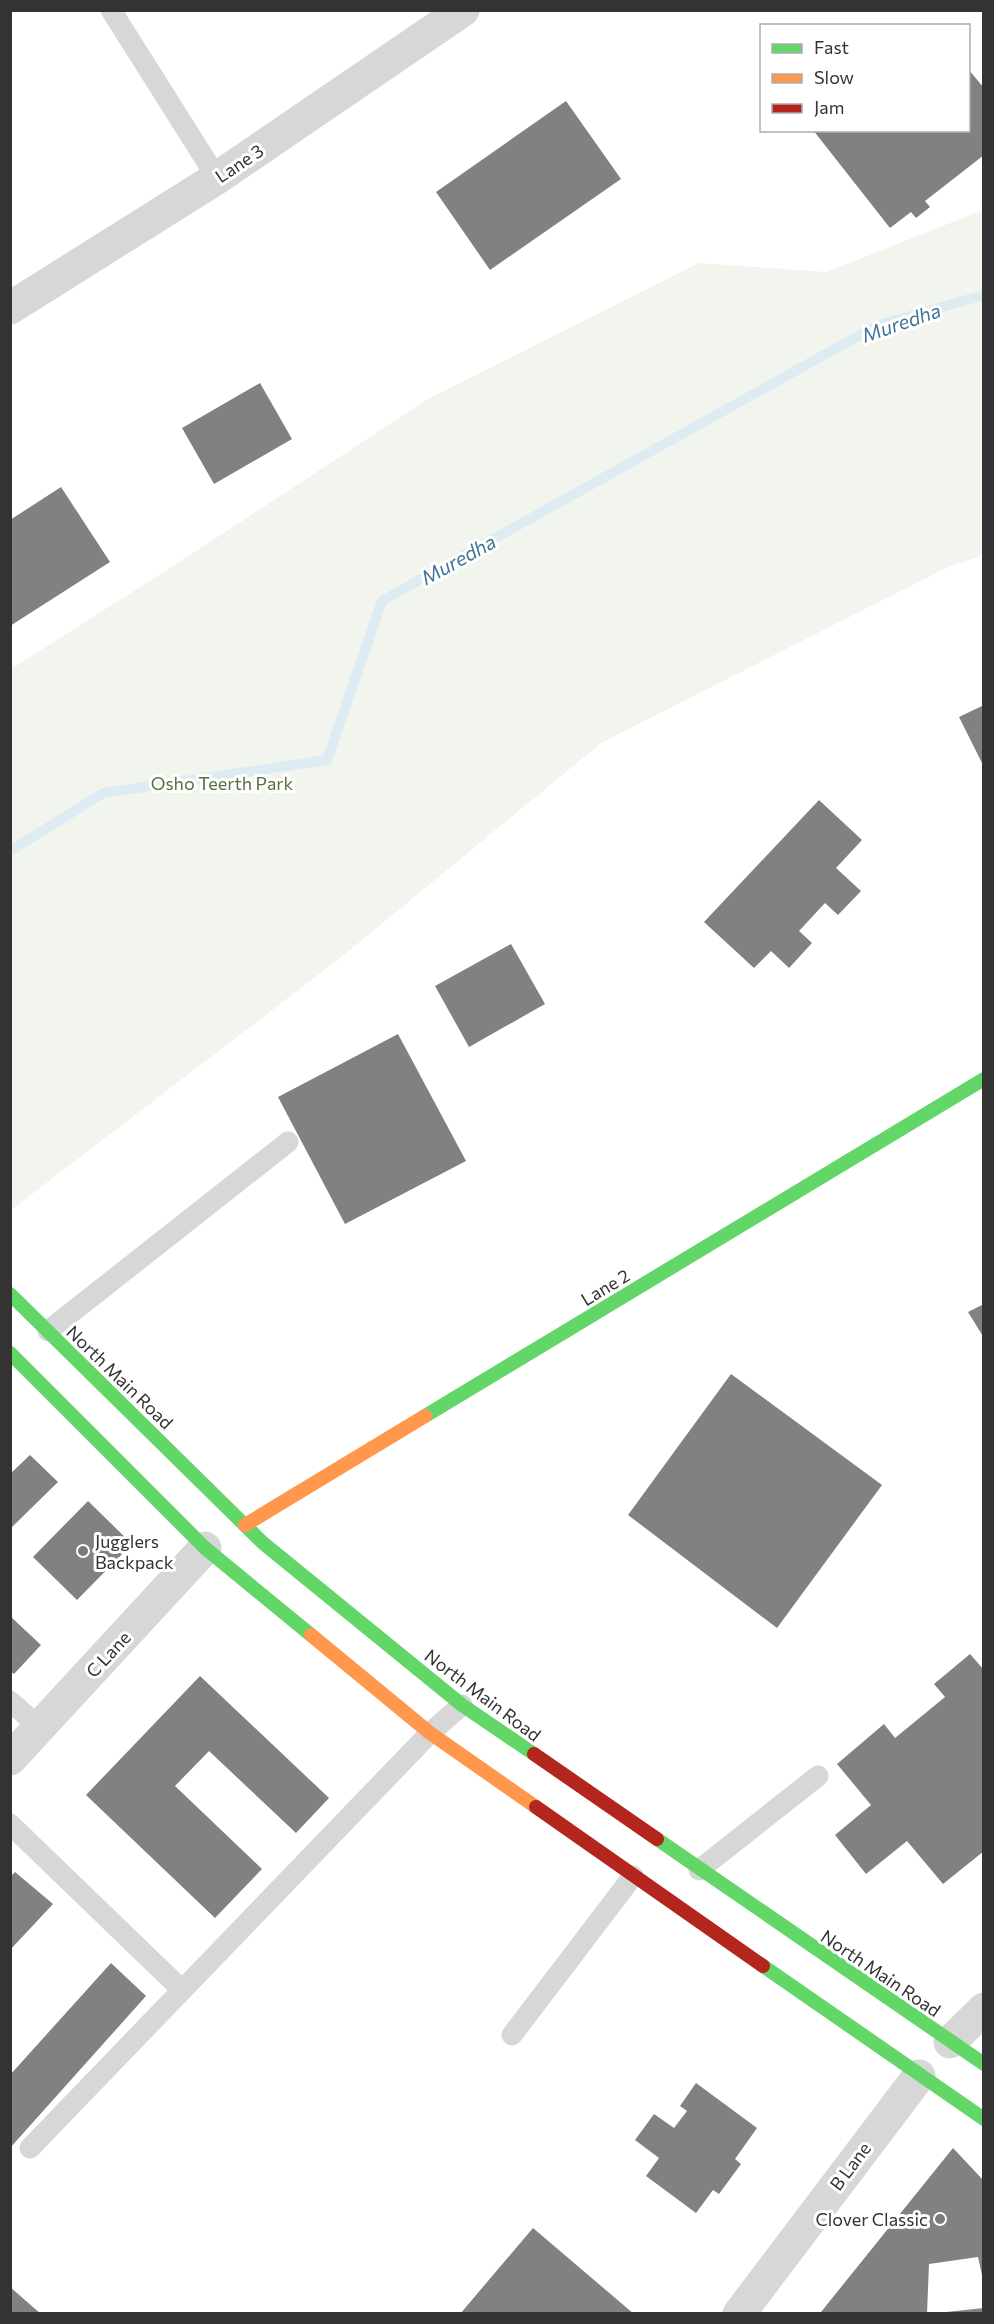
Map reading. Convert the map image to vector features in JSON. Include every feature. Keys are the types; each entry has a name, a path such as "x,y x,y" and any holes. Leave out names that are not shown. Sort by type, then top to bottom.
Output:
{"main road":[{"name":"Lane 2","path":"245,1525 984,1078"},
{"name":"North Main Road","path":"10,1294 263,1543 462,1705 984,2064"},
{"path":"10,1353 205,1548 430,1733 919,2076 984,2119"}],"street":[{"name":"Lane 3","path":"10,308 217,178 463,10"},
{"name":"C Lane","path":"10,1759 205,1548"},
{"path":"950,2042 984,2009"},
{"name":"B Lane","path":"738,2313 919,2076"}],"lane":[{"path":"111,10 217,178"},
{"path":"48,1331 288,1142"},
{"path":"10,1701 40,1728"},
{"path":"30,2148 430,1733 462,1705"},
{"path":"699,1870 818,1776"},
{"path":"10,1824 182,1990"},
{"path":"512,2035 633,1876"}],"green space":[{"name":"Osho Teerth Park","path":"983,210 983,555 946,568 601,743 339,959 11,1210 11,669 428,399 699,263 827,272"}],"building":[{"path":"970,71 984,88 984,155 925,201 930,207 916,218 911,212 890,228 815,132 970,132"},
{"path":"566,101 621,179 490,270 436,192"},
{"path":"260,383 292,439 214,484 182,428"},
{"path":"61,487 110,562 10,626 10,520"},
{"path":"984,705 984,767 959,717"},
{"path":"819,800 862,840 836,868 861,891 838,915 825,903 799,931 812,943 789,968 771,951 754,968 704,922"},
{"path":"511,944 545,1004 469,1047 435,986"},
{"path":"398,1034 466,1161 345,1224 278,1097"},
{"path":"984,1304 984,1338 968,1312"},
{"path":"731,1374 882,1485 777,1628 628,1515"},
{"path":"30,1455 58,1482 10,1529 10,1474"},
{"name":"Jugglers Backpack","path":"88,1501 132,1544 77,1600 33,1557"},
{"path":"10,1616 41,1645 14,1674 10,1671"},
{"path":"970,1654 984,1670 984,1851 943,1884 907,1841 866,1874 835,1835 871,1805 837,1764 884,1724 895,1738 945,1697 934,1684"},
{"path":"200,1676 329,1798 296,1833 209,1751 175,1786 262,1869 215,1918 86,1795"},
{"path":"15,1872 53,1904 10,1950 10,1877"},
{"path":"111,1963 146,1996 10,2148 10,2075"},
{"path":"696,2083 757,2128 735,2159 741,2164 719,2194 713,2190 696,2213 646,2176 659,2158 635,2140 654,2114 674,2128 687,2111 680,2106"},
{"name":"Clover Classic","path":"953,2148 984,2181 984,2284 978,2257 929,2264 927,2314 821,2312"},
{"path":"533,2228 634,2314 460,2314"},
{"path":"10,2287 41,2314 10,2314"},
{"path":"984,2308 984,2314 946,2314 946,2312"}],"waterway":[{"name":"Muredha","path":"10,851 103,793 327,760 382,601 876,326 984,295"}],"traffic: fast":[{"path":"425,1416 984,1079"},
{"path":"10,1294 263,1543 462,1705 534,1754"},
{"path":"10,1353 205,1548 311,1635"},
{"path":"657,1839 984,2064"},
{"path":"763,1966 984,2119"}],"traffic: slow":[{"path":"245,1525 425,1416"},
{"path":"311,1635 430,1733 536,1807"}],"traffic: jam":[{"path":"534,1754 657,1839"},
{"path":"536,1807 763,1966"}],"place":[{"name":"Jugglers Backpack","path":"83,1551"},
{"name":"Clover Classic","path":"940,2219"}]}
